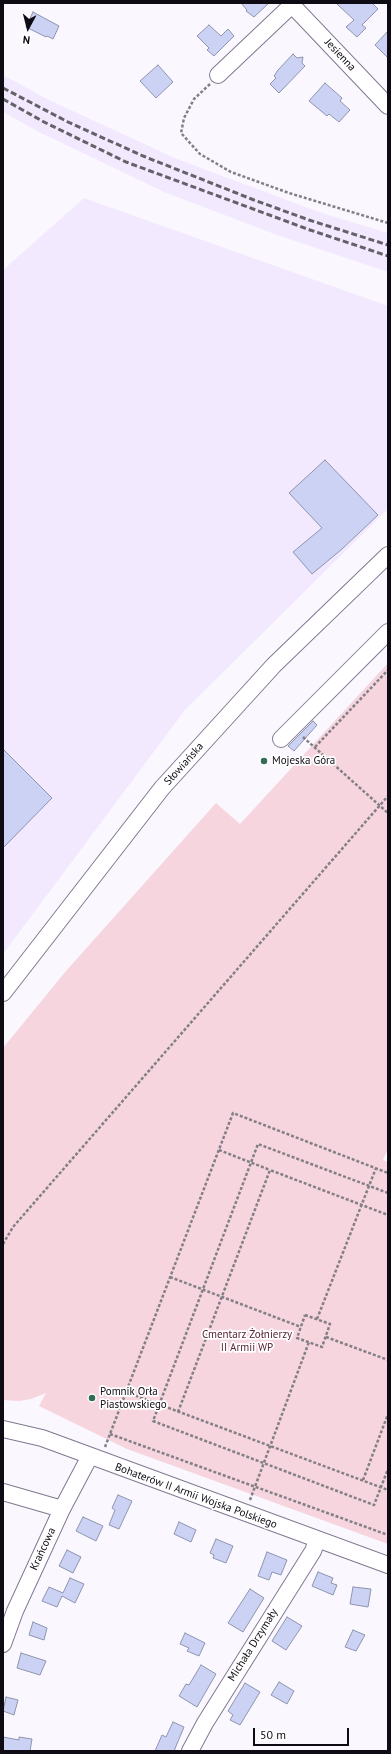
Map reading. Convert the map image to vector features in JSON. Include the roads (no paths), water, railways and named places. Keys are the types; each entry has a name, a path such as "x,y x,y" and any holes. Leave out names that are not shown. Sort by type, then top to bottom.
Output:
{"street":[{"path":"218,76 293,4"},
{"name":"Jesienna","path":"293,4 388,106"},
{"name":"Słowiańska","path":"3,993 162,788 274,665 385,563"},
{"path":"281,739 388,632"},
{"name":"Bohaterów II Armii Wojska Polskiego","path":"3,1429 42,1438 388,1565"},
{"name":"Krańcowa","path":"3,1644 9,1610 90,1456"},
{"path":"3,1492 62,1509"},
{"name":"Michała Drzymały","path":"190,1751 205,1723 313,1551 317,1540"}],"railway":[{"path":"3,88 68,122 143,156 309,220 388,245"},
{"path":"3,99 44,122 126,162 310,230 388,256"}],"place":[{"name":"Mojeska Góra","path":"264,761"},
{"name":"Pomnik Orła Piastowskiego","path":"92,1398"}],"park label":[{"name":"Cmentarz Żołnierzy II Armii WP","path":"247,1341"}]}
